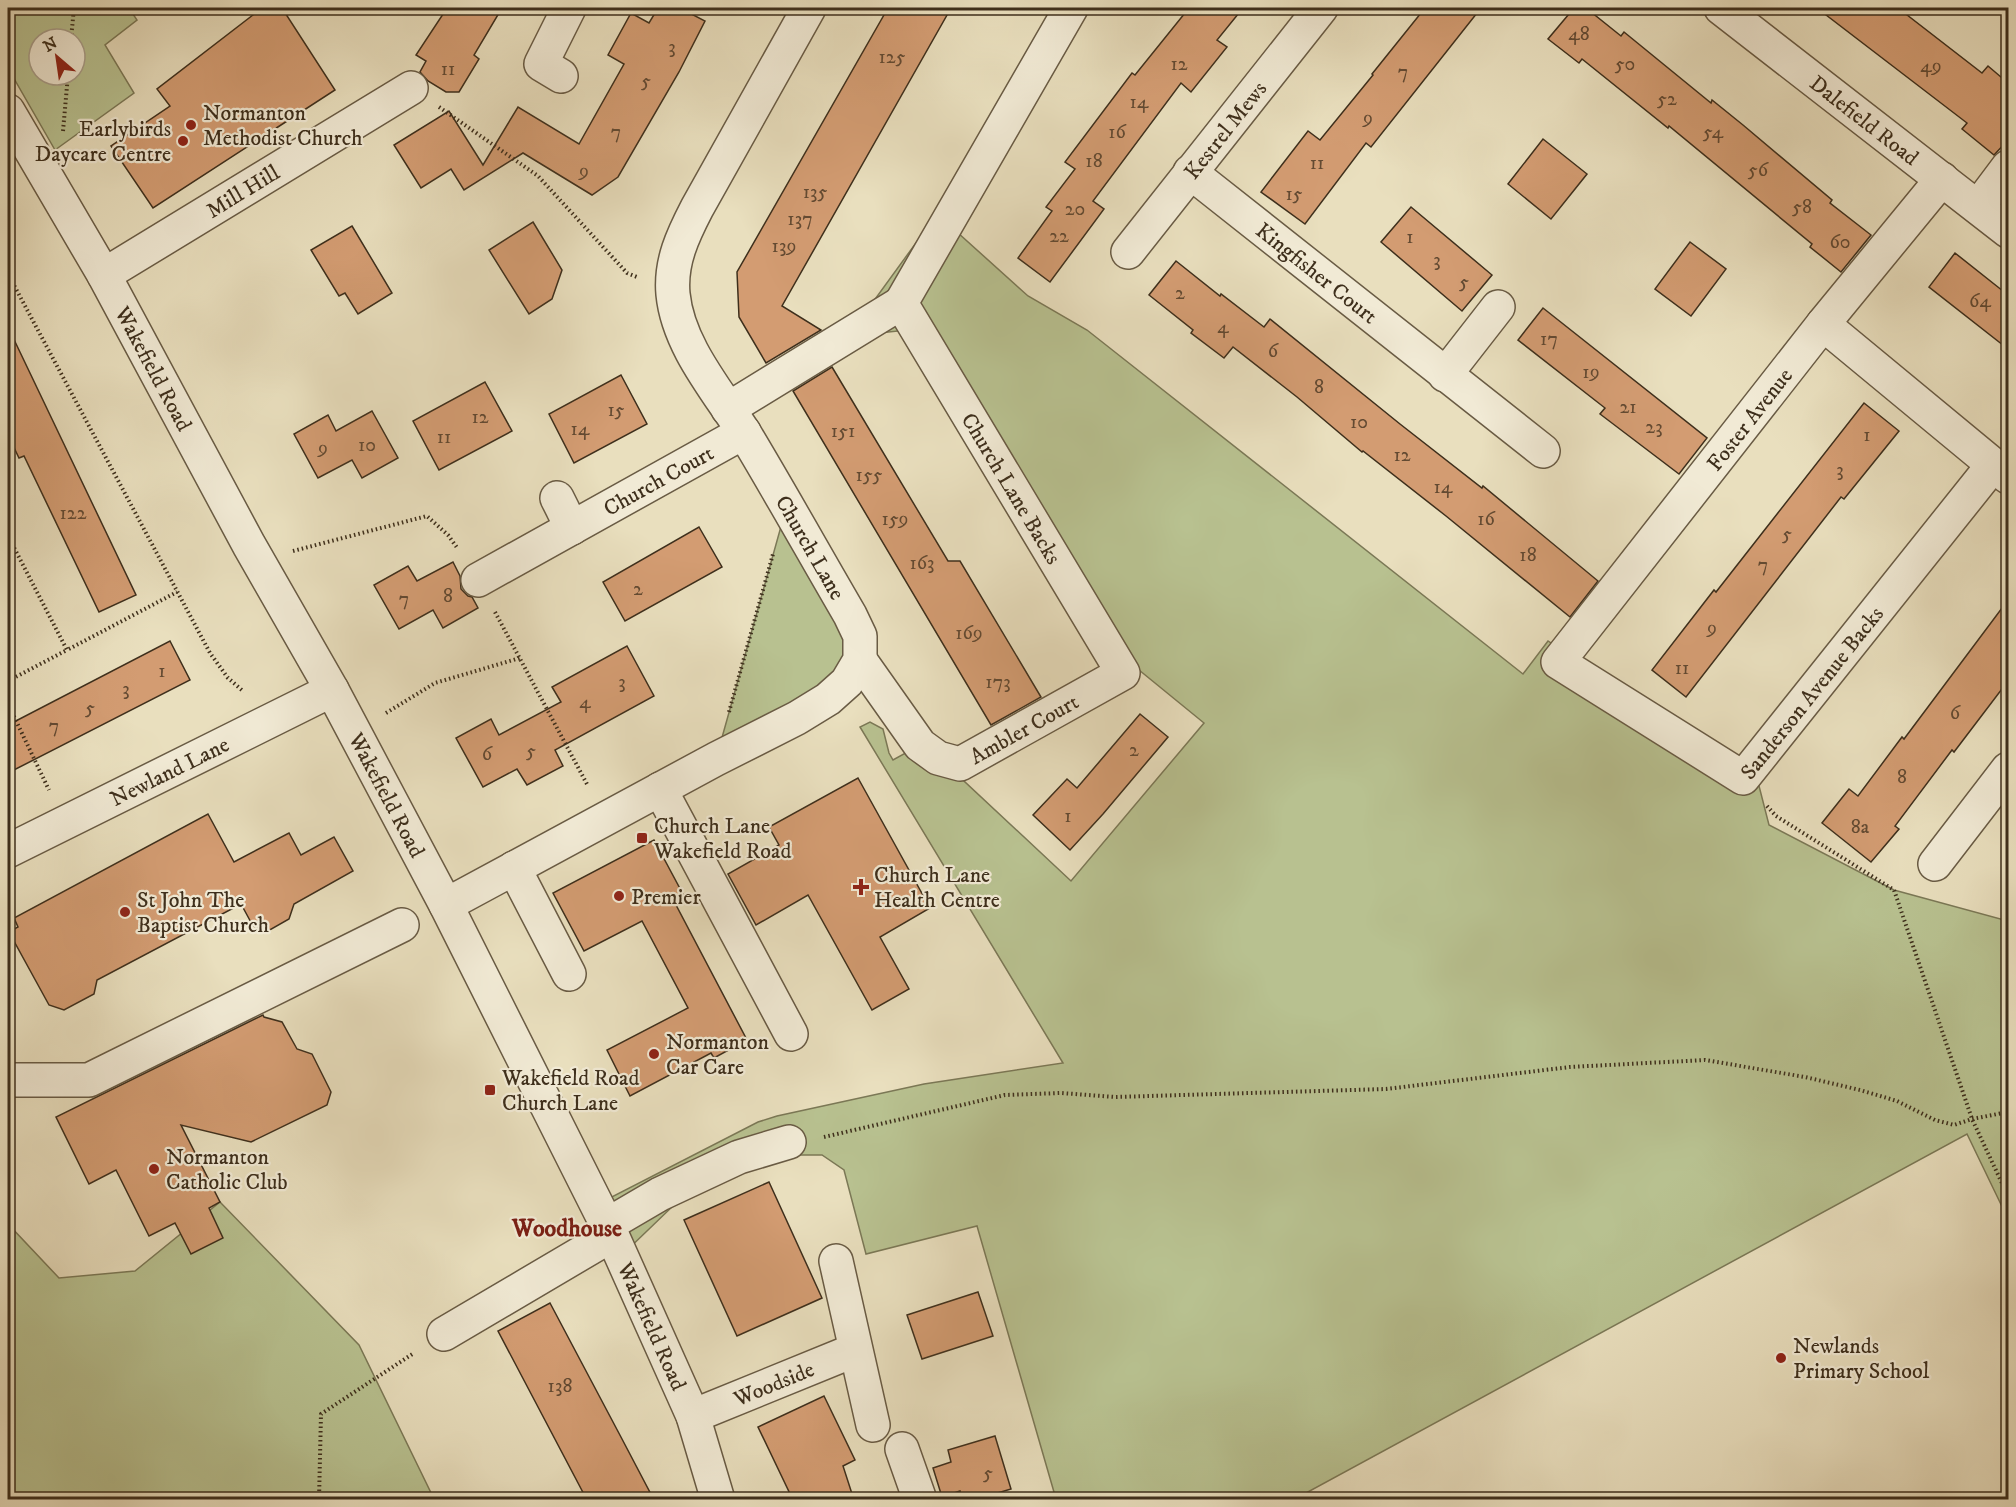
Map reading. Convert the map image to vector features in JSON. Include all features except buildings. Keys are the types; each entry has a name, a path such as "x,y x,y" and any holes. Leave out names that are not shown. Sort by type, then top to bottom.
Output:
{"street":[{"path":"561,76 541,64 569,8"},
{"name":"Church Lane","path":"809,8 682,236 674,264 673,294 680,326 696,358 787,505 860,636 860,660"},
{"path":"736,421 901,303 1071,8"},
{"name":"Kestrel Mews","path":"1128,252 1321,8"},
{"name":"Dalefield Road","path":"1721,8 2008,231"},
{"name":"Mill Hill","path":"104,275 411,87"},
{"name":"Wakefield Road","path":"8,111 104,275 257,560 355,732 446,905 609,1230 693,1416 718,1500"},
{"path":"1978,207 2008,167"},
{"name":"Kingfisher Court","path":"1190,172 1544,451"},
{"name":"Foster Avenue","path":"1558,662 1823,324 1942,179"},
{"name":"Church Lane Backs","path":"901,303 1123,673"},
{"path":"1445,375 1498,307"},
{"name":"Sanderson Avenue Backs","path":"1558,662 1743,778 2000,471 1823,324"},
{"name":"Church Court","path":"478,580 572,528 736,421"},
{"path":"557,498 572,528"},
{"path":"446,905 716,759 797,718 828,699 847,682 860,660"},
{"name":"Ambler Court","path":"860,660 920,745 938,758 960,764 1123,673"},
{"name":"Newland Lane","path":"8,851 332,690"},
{"path":"1935,864 2008,769"},
{"path":"660,789 792,1034"},
{"path":"514,868 569,974"},
{"path":"8,1080 89,1080 402,926"},
{"path":"444,1334 609,1230 660,1194 739,1157 789,1142"},
{"path":"836,1261 873,1425"},
{"name":"Woodside","path":"693,1416 855,1350"},
{"path":"902,1449 920,1500"}],"path":[{"path":"72,27 74,8"},
{"path":"411,87 538,176 627,273 673,294"},
{"path":"8,274 210,652 228,678 273,718"},
{"path":"716,759 787,505"},
{"path":"257,560 427,516 448,535 478,580 605,819"},
{"path":"8,536 67,650"},
{"path":"8,681 177,592"},
{"path":"355,732 435,683 520,658"},
{"path":"8,704 65,822"},
{"path":"1743,778 1776,816 1894,890 1972,1119 2008,1197"},
{"path":"789,1142 851,1132 1005,1095 1061,1093 1114,1097 1386,1089 1570,1067 1705,1060 1805,1077 1860,1090 1898,1101 1935,1120 1954,1125 2008,1112"},
{"path":"319,1500 321,1414 444,1334"}],"green space":[{"path":"8,8 129,8 137,20 105,45 134,93 55,150 8,68"},
{"path":"937,214 1028,296 1087,330 1523,674 1548,641 1758,782 1769,825 1894,890 2008,921 2008,1219 1967,1134 1295,1499 1056,1499 977,1226 866,1254 844,1170 822,1155 795,1155 759,1163 675,1204 621,1256 596,1205 758,1122 924,1084 1063,1063 860,727 870,722 883,729 893,760 920,745 960,764 964,781 1071,881 1204,723 1139,670 1123,673 917,329 879,333 865,313"},
{"path":"787,505 860,660 716,759"},
{"path":"220,1202 359,1345 434,1499 8,1499 8,1224 59,1278 135,1271"}],"place":[{"name":"Normanton Methodist Church","path":"191,125"},
{"name":"Earlybirds Daycare Centre","path":"183,141"},
{"name":"Church Lane Wakefield Road","path":"642,838"},
{"name":"Church Lane Health Centre","path":"861,887"},
{"name":"Premier","path":"619,896"},
{"name":"St John The Baptist Church","path":"125,912"},
{"name":"Normanton Car Care","path":"654,1054"},
{"name":"Wakefield Road Church Lane","path":"490,1090"},
{"name":"Normanton Catholic Club","path":"154,1169"},
{"name":"Newlands Primary School","path":"1781,1358"}],"district":[{"name":"Woodhouse","path":"567,1228"}]}
